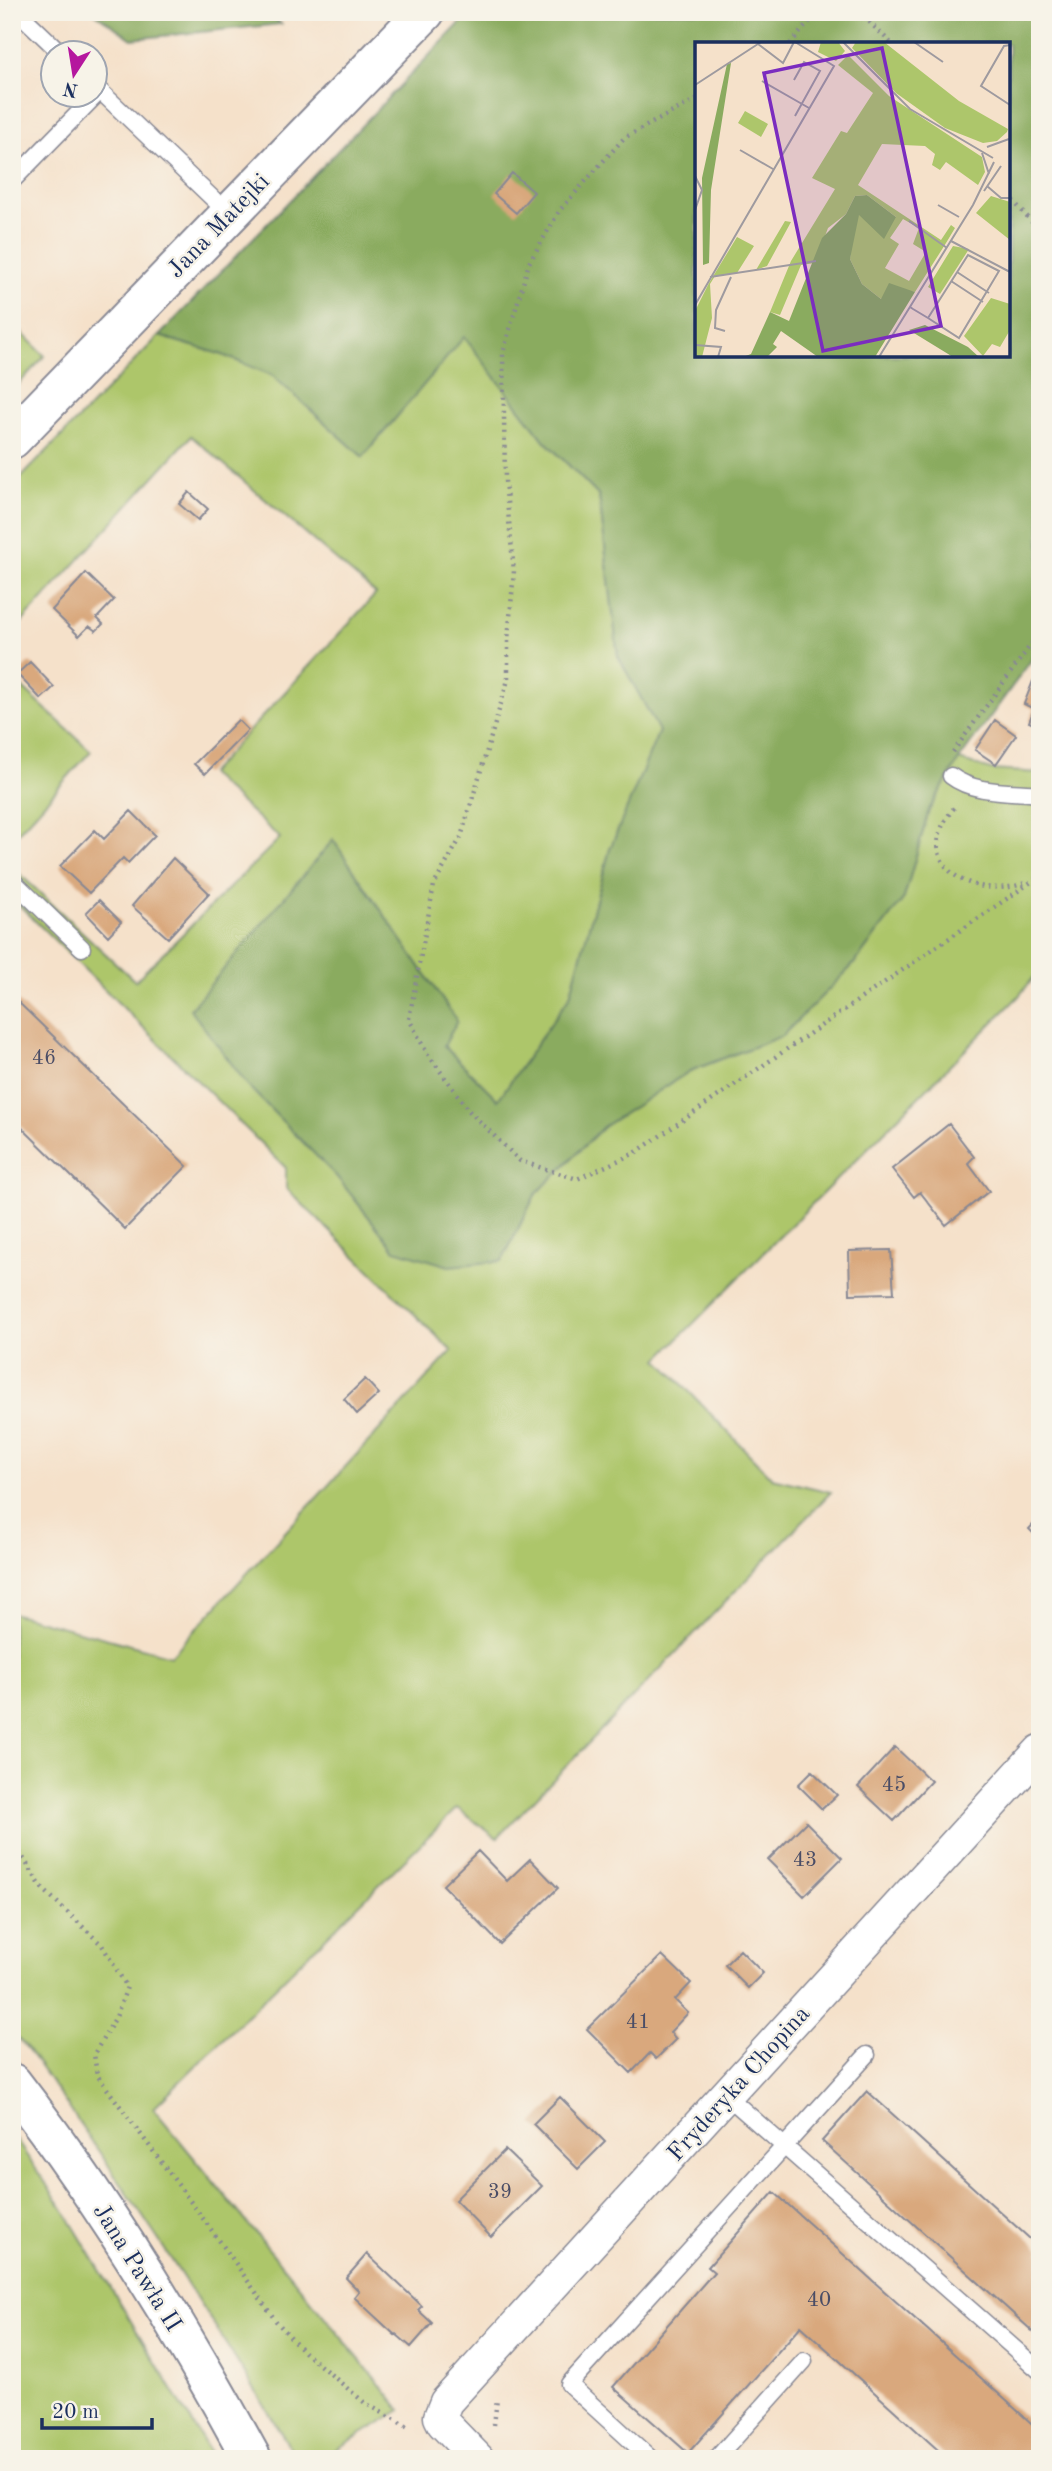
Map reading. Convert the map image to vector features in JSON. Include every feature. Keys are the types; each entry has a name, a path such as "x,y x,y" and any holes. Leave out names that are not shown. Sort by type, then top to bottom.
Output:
{"street":[{"name":"Jana Matejki","path":"12,439 425,12"},
{"name":"Fryderyka Chopina","path":"478,2459 453,2436 440,2417 446,2402 1040,1751"},
{"name":"Jana Pawła II","path":"12,2083 118,2232 174,2321 251,2459"}],"lane":[{"path":"18,12 45,38"},
{"path":"108,98 229,214"},
{"path":"12,181 79,108"},
{"path":"951,776 961,783 981,788 1040,794"},
{"path":"12,880 82,948"},
{"path":"651,2459 569,2384 867,2055"},
{"path":"726,2095 1040,2371"},
{"path":"716,2459 804,2361"}],"path":[{"path":"792,42 822,12"},
{"path":"859,12 890,42"},
{"path":"695,100 624,138 560,210 529,264 503,353 505,481 514,571 508,640 508,680 461,837 435,885 409,1020 427,1053 470,1112 520,1161 577,1179 635,1153 1040,876"},
{"path":"1010,197 1040,231"},
{"path":"1031,219 1040,216"},
{"path":"951,776 950,757 958,744 1040,632"},
{"path":"981,788 958,804 944,820 937,839 941,859 956,878 975,886 1012,888 1033,881"},
{"path":"12,1840 42,1888 102,1945 127,1987 116,2017 94,2054 97,2075 276,2321 304,2352 365,2403 409,2427"}],"green space":[{"path":"93,12 269,12 281,24 132,39"},
{"path":"471,12 1040,12 1040,648 959,760 929,810 904,898 854,964 782,1036 690,1071 603,1127 535,1195 502,1261 449,1266 395,1250 337,1177 250,1088 190,1009 333,840 457,1021 444,1046 498,1100 570,996 610,849 659,731 618,656 599,496 545,441 464,337 363,457 272,375 220,354 159,336"},
{"path":"12,323 45,356 12,391"},
{"path":"159,336 220,354 272,375 363,457 464,336 545,441 599,496 618,656 660,731 610,849 570,996 498,1100 444,1046 457,1021 333,840 337,1177 394,1249 502,1261 535,1195 603,1127 690,1071 782,1036 854,964 904,898 929,810 959,760 991,770 1040,773 1040,970 1018,997 658,1359 772,1478 831,1492 497,1838 457,1808 153,2108 401,2410 320,2459 297,2459 132,2200 27,2048 12,2033 12,1613 171,1656 452,1351 286,1188 286,1168 12,898 12,678 91,751 14,837 13,868 135,981 280,838 209,774 376,594 191,436 12,633 12,487"},
{"path":"12,2134 62,2207 214,2459 12,2459"}],"building":[{"path":"512,173 534,192 516,213 494,194"},
{"path":"189,492 208,509 198,520 179,504"},
{"path":"86,573 114,600 97,618 103,624 96,631 89,626 79,636 52,610"},
{"path":"30,662 54,687 41,699 17,674"},
{"path":"1033,681 1040,684 1040,727 1029,722 1034,709 1024,704"},
{"path":"238,720 248,730 205,774 194,764"},
{"path":"995,720 1016,735 996,764 975,750"},
{"path":"131,811 155,835 128,863 123,858 89,893 60,866 95,830 104,839"},
{"path":"173,858 209,893 168,938 132,906"},
{"path":"99,900 121,922 108,936 86,913"},
{"path":"12,996 187,1166 125,1229 12,1118"},
{"path":"949,1124 974,1157 968,1163 989,1191 946,1225 920,1192 914,1197 892,1169"},
{"path":"891,1250 894,1293 850,1294 849,1251"},
{"path":"365,1379 379,1394 357,1414 344,1399"},
{"path":"1040,1517 1040,1540 1029,1529"},
{"path":"895,1747 931,1781 894,1821 858,1787"},
{"path":"812,1771 837,1795 822,1809 798,1785"},
{"path":"806,1822 842,1858 804,1896 768,1860"},
{"path":"478,1851 507,1881 530,1859 558,1888 500,1944 443,1885"},
{"path":"740,1950 763,1973 748,1988 725,1965"},
{"path":"662,1955 691,1983 675,2000 688,2013 670,2032 676,2039 656,2059 650,2053 631,2073 587,2029"},
{"path":"867,2091 1040,2248 1040,2338 822,2141"},
{"path":"560,2097 605,2142 578,2169 533,2124"},
{"path":"505,2150 542,2186 491,2237 455,2200"},
{"path":"774,2192 1040,2431 1040,2459 948,2459 801,2326 688,2453 613,2387 714,2272 708,2267"},
{"path":"367,2254 422,2306 418,2310 432,2323 411,2347 354,2297 359,2291 346,2278"}]}
